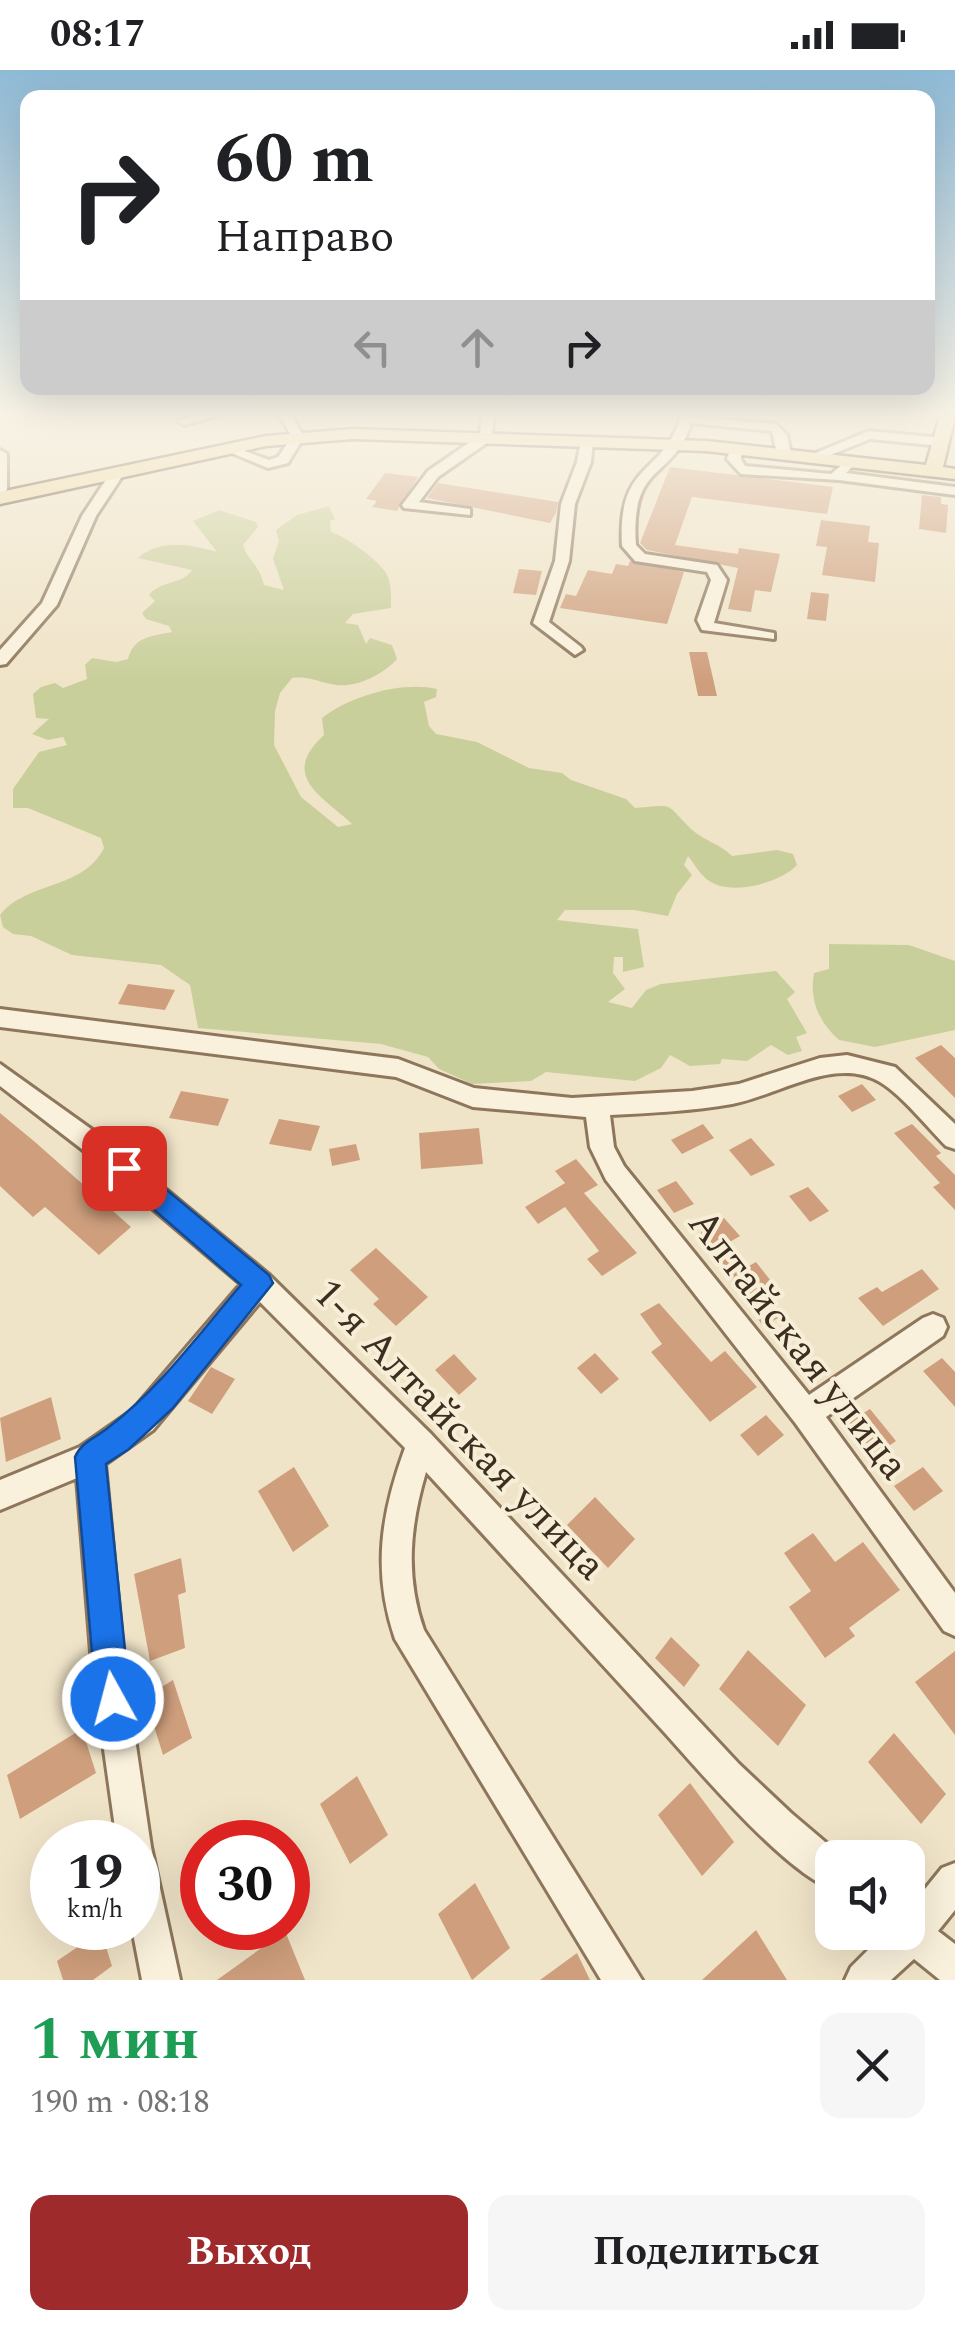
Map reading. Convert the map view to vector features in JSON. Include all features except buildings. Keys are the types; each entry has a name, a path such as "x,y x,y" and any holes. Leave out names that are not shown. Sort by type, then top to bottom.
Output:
{"street":[{"path":"0,660 49,605 96,505"},
{"path":"410,505 465,512"},
{"path":"568,505 562,561 541,622 575,650"},
{"path":"630,505 626,515 628,546 640,558 712,568 720,580 704,620 708,627 768,636"},
{"path":"0,1018 398,1068 473,1098 597,1109 728,1095 832,1064 888,1074 955,1139"},
{"name":"1-я Алтайская улица","path":"0,1072 96,1146 259,1283 421,1444 728,1776 815,1857"},
{"name":"Алтайская улица","path":"597,1109 602,1147 615,1173 806,1414 955,1620"},
{"path":"0,1495 90,1457 118,1439 163,1398 259,1283"},
{"path":"806,1414 934,1326"},
{"path":"421,1444 398,1509 395,1534 403,1620 410,1638 623,1980"},
{"path":"90,1457 108,1664 132,1820"},
{"path":"925,1915 955,1881"},
{"path":"925,1944 955,1968"},
{"path":"155,1950 161,1980"},
{"path":"864,1980 893,1950"}],"green space":[{"path":"329,506 335,519 330,521 331,532 376,561 390,585 391,608 353,614 345,623 358,625 366,644 370,638 392,645 397,659 376,676 358,683 340,685 292,678 280,693 274,745 301,797 338,827 352,824 318,794 305,774 311,749 324,735 322,718 377,692 423,687 437,689 436,697 424,702 429,726 436,734 477,742 529,768 562,773 571,780 626,799 635,808 668,807 696,833 732,856 777,850 793,854 797,865 781,877 735,888 710,882 688,856 684,865 692,875 677,894 668,916 634,910 565,910 557,920 638,929 644,967 623,972 623,957 614,957 613,973 625,989 608,1002 632,1008 646,990 661,984 776,971 795,992 787,999 807,1033 796,1037 802,1051 788,1055 771,1045 747,1061 722,1059 720,1064 690,1066 670,1055 661,1068 635,1081 546,1072 531,1081 472,1084 439,1069 428,1057 381,1044 198,1028 190,985 161,965 72,955 3,927 0,915 11,904 83,871 104,848 101,838 28,808 13,808 13,789 39,752 67,745 63,737 48,740 32,734 49,719 36,718 33,694 55,683 63,688 87,679 85,665 92,658 116,662 128,659 139,641 172,632 169,626 146,619 142,613 155,601 149,595 154,590 192,570 138,558 166,545 217,552 193,521 219,510 256,522 258,527 243,545 245,550 264,585 284,590 273,559 279,541 276,530 297,515"},
{"path":"829,944 909,945 955,961 955,1030 875,1047 839,1040 821,1018 813,992 814,973 829,969"}],"route":[{"path":"113,1699 90,1457 142,1420 259,1283 124,1168"}]}
